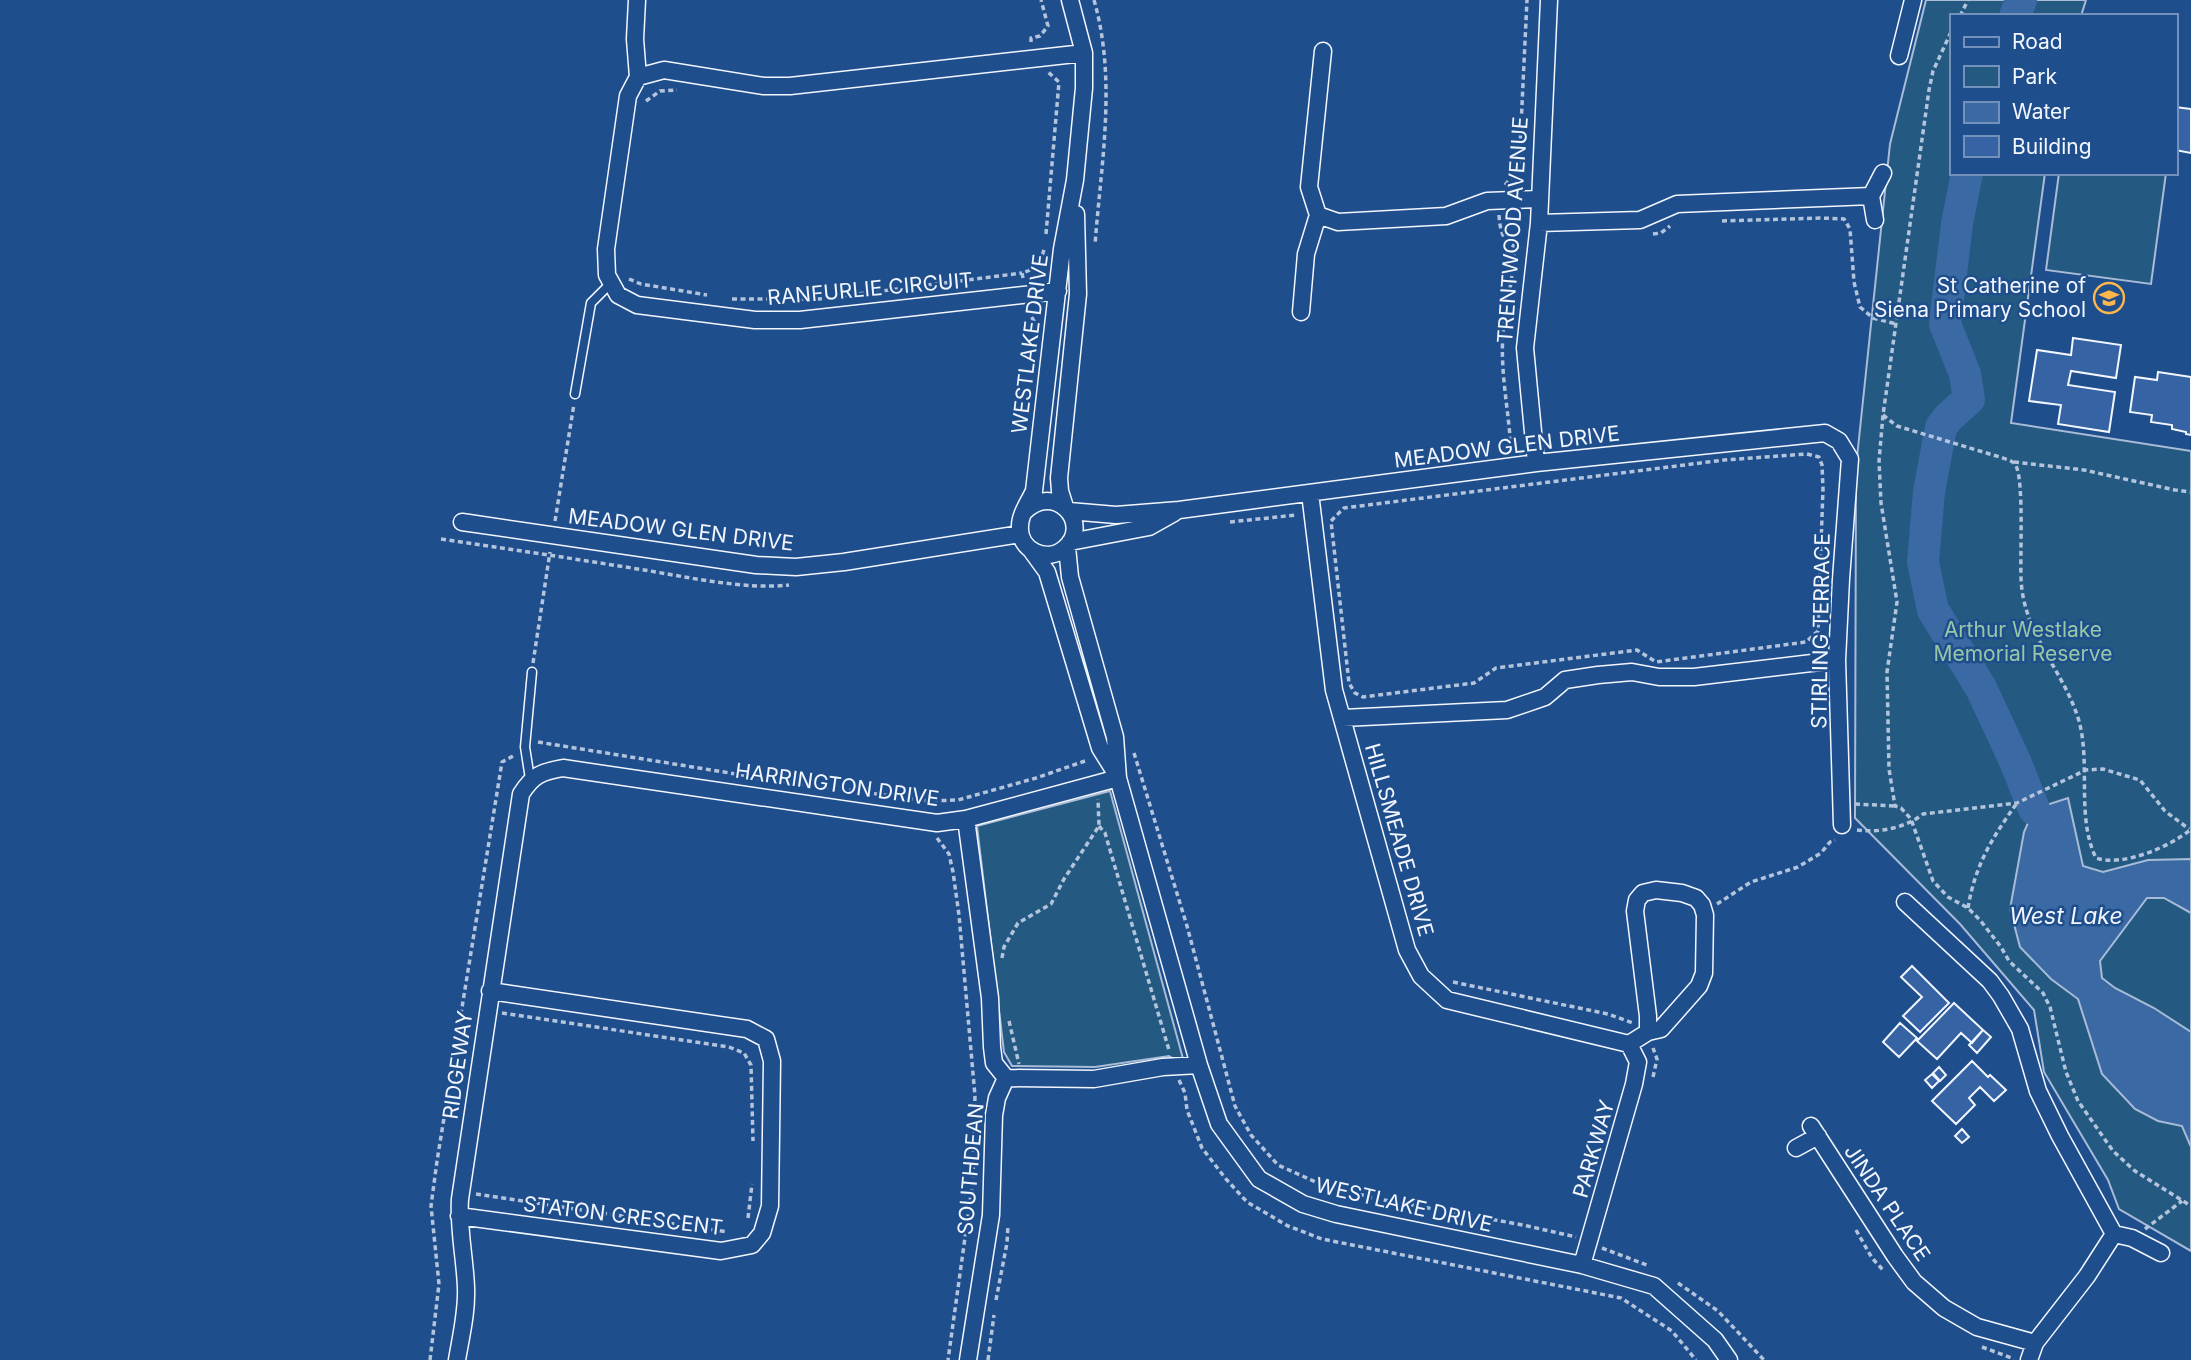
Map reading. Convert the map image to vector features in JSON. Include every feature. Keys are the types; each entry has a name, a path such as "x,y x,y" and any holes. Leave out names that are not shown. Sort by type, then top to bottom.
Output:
{"street":[{"path":"618,278 607,275 606,248 628,96 638,77 635,39 638,0"},
{"name":"WESTLAKE DRIVE","path":"1024,512 1034,491 1062,248 1075,180 1084,88 1083,52 1070,0"},
{"name":"TRENTWOOD AVENUE","path":"1536,463 1525,348 1539,223 1549,0"},
{"path":"1899,55 1913,0"},
{"path":"1300,312 1306,254 1318,215 1309,187 1323,51"},
{"path":"638,77 664,70 764,86 790,86 1083,52"},
{"path":"1875,220 1871,197 1882,173"},
{"name":"WESTLAKE DRIVE","path":"1067,509 1060,491 1059,478 1078,293 1075,180"},
{"path":"1539,223 1640,220 1677,204 1871,197"},
{"path":"1318,215 1338,222 1446,216 1487,201 1539,199"},
{"name":"RANFURLIE CIRCUIT","path":"618,278 618,295 637,305 755,320 800,320 1058,291"},
{"name":"MEADOW GLEN DRIVE","path":"1067,509 1116,515 1179,510 1536,463 1800,435 1825,433 1839,441"},
{"name":"STIRLING TERRACE","path":"1839,441 1850,459 1837,660 1844,832"},
{"name":"HILLSMEADE DRIVE","path":"1310,493 1334,690 1351,718 1407,950 1421,976 1447,1000 1629,1044"},
{"path":"1048,500 1067,509 1074,527 1068,545 1054,554 1046,555 1031,550 1020,534 1024,512 1030,506 1048,500"},
{"name":"MEADOW GLEN DRIVE","path":"1068,545 1149,527 1179,510"},
{"name":"MEADOW GLEN DRIVE","path":"462,522 756,565 796,567 1020,534"},
{"name":"WESTLAKE DRIVE","path":"1068,545 1070,577 1115,737 1118,778 1199,1065 1219,1124 1259,1179 1303,1204 1374,1222 1582,1265 1654,1286 1706,1332 1729,1360"},
{"name":"WESTLAKE DRIVE","path":"1031,550 1046,572 1100,747 1118,778"},
{"path":"1351,718 1507,710 1545,697 1565,680 1598,674 1632,672 1659,677 1694,677 1837,660"},
{"name":"HARRINGTON DRIVE","path":"530,779 547,771 563,768 932,822 966,819 1118,778"},
{"name":"RIDGEWAY","path":"457,1360 465,1314 466,1288 459,1216 461,1193 521,794 530,779"},
{"name":"SOUTHDEAN","path":"966,819 987,974 994,1063 1006,1078 997,1098 994,1115 991,1215 968,1360"},
{"path":"1629,1044 1646,1033 1661,1029 1699,986 1704,973 1705,915 1696,898 1682,893 1656,890 1643,893 1637,901 1635,911 1647,1016 1646,1033"},
{"path":"1905,902 1990,981 2001,996 2020,1029 2038,1091 2114,1234 2133,1238 2161,1253"},
{"name":"STATON CRESCENT","path":"459,1216 721,1251 752,1245 762,1233 770,1206 772,1060 766,1039 747,1029 490,990"},
{"name":"PARKWAY","path":"1582,1265 1595,1246 1634,1084 1638,1062 1629,1044"},
{"path":"1006,1078 1094,1079 1199,1065"},
{"name":"JINDA PLACE","path":"1796,1148 1814,1131 1914,1282 1944,1308 1976,1326 2035,1343"},
{"path":"2029,1360 2035,1343 2087,1276 2114,1234"}],"lane":[{"path":"575,394 591,303 618,278"},
{"name":"RIDGEWAY","path":"530,779 525,741 532,672"}],"path":[{"path":"1094,0 1105,52 1107,103 1094,252"},
{"path":"1895,806 1889,769 1887,672 1896,602 1881,503 1879,461 1928,90 1933,71 1950,34"},
{"path":"640,109 647,99 660,91 688,92"},
{"path":"726,299 819,299 1022,273"},
{"path":"618,278 714,297"},
{"path":"532,672 575,394"},
{"path":"1883,415 1898,426 2012,461 2084,470 2191,492"},
{"path":"1807,454 1819,457 1822,465 1818,631 1806,642 1656,662 1637,650 1496,668 1474,683 1363,697 1355,693 1349,683 1331,521 1339,512 1344,508 1724,460 1807,454"},
{"path":"1705,915 1718,903 1751,882 1798,867 1821,853 1844,832 1854,829 1868,831 1912,823 1923,814 2017,803 2086,770 2103,769 2140,780 2165,811 2190,830 2175,842 2141,855 2104,861 2096,858 2087,830 2084,788 2086,770 2081,729 2071,699 2033,631 2021,582 2019,474 2012,461"},
{"path":"1229,522 1333,509 1339,512"},
{"path":"1351,718 1355,693"},
{"path":"430,1360 439,1284 431,1206 437,1161 502,762 516,755 516,742 525,741 929,801 958,800 1085,761"},
{"path":"1131,742 1187,926 1236,1105 1251,1135 1278,1165 1318,1183 1373,1198 1576,1237 1654,1269"},
{"path":"1001,968 1004,947 1018,923 1051,904 1099,826 1098,798 1094,784"},
{"path":"929,801 938,842 949,854 953,872 975,1096 973,1180 948,1360"},
{"path":"1968,908 1981,860 1992,838 2017,803"},
{"path":"1841,804 1901,808 1912,823 1933,881 1948,897 1968,908 2001,947 2009,961 2043,993 2050,1007 2066,1072 2078,1101 2113,1152 2135,1171 2191,1206"},
{"path":"1099,826 1105,833 1169,1048 1171,1067 1185,1093 1187,1110 1202,1148 1247,1202 1288,1226 1322,1238 1621,1298 1672,1331 1696,1360"},
{"path":"1443,980 1608,1014 1634,1023 1646,1033 1657,1059 1652,1081"},
{"path":"487,1011 729,1047 744,1054 751,1065 753,1151"},
{"path":"1008,1016 1019,1066"},
{"path":"746,1227 753,1175"},
{"path":"461,1193 731,1233"},
{"path":"2133,1238 2182,1201"},
{"path":"1595,1246 1606,1237"},
{"path":"1675,1281 1718,1311 1764,1360"}],"green space":[{"name":"Arthur Westlake Memorial Reserve","path":"1926,0 2086,0 2082,14 1950,14 1950,175 2045,175 2011,423 2191,451 2191,1251 2119,1209 2108,1180 2044,1072 2034,1010 1960,924 1855,818 1856,467 1890,144"},
{"path":"2059,175 2166,175 2151,284 2046,270"},
{"path":"1110,791 1185,1066 1169,1056 1095,1067 1012,1066 1004,1052 977,826"}],"water":[{"name":"West Lake","path":"2068,798 2083,866 2103,872 2148,860 2191,859 2191,913 2164,898 2147,898 2100,961 2102,978 2191,1032 2191,1147 2182,1126 2158,1121 2135,1109 2102,1074 2078,999 2051,979 2020,947 2010,909 2024,832 2034,809"}],"building":[{"path":"2177,107 2191,109 2191,153 2177,150"},
{"path":"2073,338 2121,345 2116,378 2071,371 2068,385 2115,392 2109,432 2058,424 2061,405 2029,401 2037,350 2071,355"},
{"path":"2158,372 2191,377 2191,435 2172,429 2172,425 2151,422 2152,415 2130,412 2135,377 2157,380"},
{"path":"1912,966 1949,1003 1920,1032 1903,1016 1922,997 1901,977"},
{"path":"1954,1003 1983,1030 1972,1043 1961,1033 1937,1059 1917,1041"},
{"path":"1900,1023 1917,1038 1899,1057 1883,1042"},
{"path":"1983,1030 1991,1037 1977,1053 1969,1045"},
{"path":"1972,1061 2006,1090 1994,1101 1980,1087 1969,1098 1975,1105 1956,1124 1932,1101"},
{"path":"1939,1067 1946,1075 1940,1081 1933,1073"},
{"path":"1932,1074 1939,1081 1932,1088 1925,1080"},
{"path":"1962,1129 1969,1137 1962,1143 1955,1136"}],"waterway":[{"path":"2016,14 2021,0"},
{"path":"1967,175 1957,224 1945,324 1965,374 1969,399 1941,427 1929,492 1923,562 1933,610 1981,688 2034,809"}],"place":[{"name":"St Catherine of Siena Primary School","path":"2109,298"}]}
